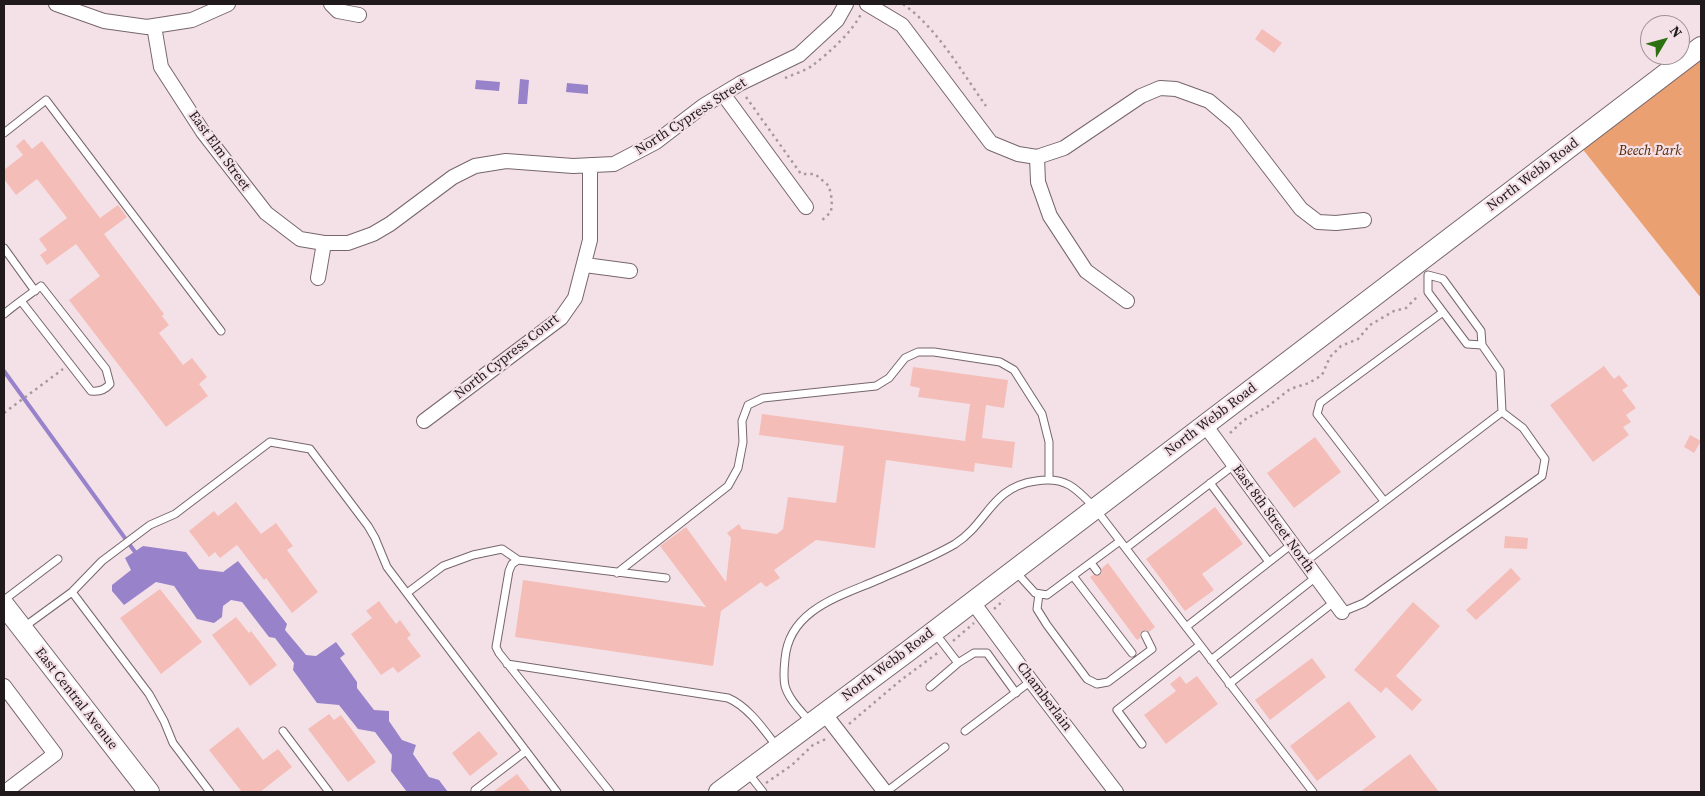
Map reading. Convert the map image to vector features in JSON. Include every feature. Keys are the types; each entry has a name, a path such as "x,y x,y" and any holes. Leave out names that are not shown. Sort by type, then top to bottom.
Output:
{"main road":[{"name":"North Webb Road","path":"719,792 1205,425 1423,269 1701,47"},
{"name":"East Central Avenue","path":"4,605 149,792"}],"street":[{"path":"56,4 104,20 147,26 192,20 228,4"},
{"path":"331,4 338,11 358,15"},
{"name":"North Cypress Street","path":"324,243 348,242 373,234 390,224 453,177 475,166 506,161 573,166 614,164 656,142 703,106 741,83 799,55 836,20 846,4"},
{"path":"867,4 902,25 990,143 1018,154 1036,157 1064,148 1141,96 1160,88 1176,89 1209,101 1235,123 1301,209 1318,222 1336,223 1364,220"},
{"name":"East Elm Street","path":"154,26 161,67 203,132 266,213 300,239 324,243"},
{"path":"723,94 806,207"},
{"path":"1036,157 1038,182 1050,216 1086,270 1127,301"},
{"name":"North Cypress Court","path":"424,421 560,318 575,298 590,240 590,166"},
{"path":"318,278 324,243"},
{"path":"585,265 630,271"},
{"name":"East 8th Street North","path":"1205,425 1338,608"},
{"name":"Chamberlain","path":"972,601 1116,792"},
{"path":"4,686 55,754 5,792"},
{"path":"818,718 885,792"}],"lane":[{"path":"4,132 46,100 221,331"},
{"path":"4,248 34,291"},
{"path":"1423,269 1428,292 1467,344 1482,345"},
{"path":"1230,684 1338,608 1364,603 1542,476 1545,459 1523,428 1502,412 1500,371 1482,345 1481,331 1443,279 1423,269"},
{"path":"4,314 34,291 41,286 106,369 110,384 98,392 91,391 21,301"},
{"path":"1384,502 1317,414 1320,404 1443,312"},
{"path":"617,573 728,486 738,468 743,442 742,421 748,406 763,398 876,386 889,378 905,358 918,352 934,352 1000,362 1014,370 1042,414 1049,442 1049,479"},
{"path":"1305,562 1502,412"},
{"path":"22,629 72,592 102,561 150,525 175,514 270,442 310,449 364,520 375,538 387,567 557,792"},
{"path":"1126,548 1234,465"},
{"path":"818,718 791,697 785,686 784,671 787,644 793,632 812,611 839,596 936,555 972,530 989,507 1013,488 1025,483 1049,479 1060,480 1080,492 1094,508 1313,792"},
{"path":"1210,483 1270,562"},
{"path":"1014,569 1035,593 1047,595 1120,541"},
{"path":"1186,628 1292,544"},
{"path":"407,593 443,566 473,555 502,549 518,560 666,578"},
{"path":"4,600 58,559"},
{"path":"518,560 512,564 509,571 496,647 506,664 610,792"},
{"path":"1091,563 1097,572"},
{"path":"1073,576 1132,653"},
{"path":"1211,660 1316,577"},
{"path":"72,592 148,694 164,721 173,743 210,792"},
{"path":"1039,594 1037,609 1047,625 1087,679 1098,684 1108,682 1152,649 1145,635"},
{"path":"933,631 958,663"},
{"path":"1142,744 1117,710 1200,645"},
{"path":"930,687 958,663 974,653 987,653 1016,693"},
{"path":"506,664 728,698 737,702 745,709 778,748"},
{"path":"965,732 1031,681"},
{"path":"283,730 329,792"},
{"path":"885,792 946,747"},
{"path":"477,792 475,790 526,750"},
{"path":"747,772 761,790"}],"path":[{"path":"903,4 913,11 938,39 986,106"},
{"path":"746,96 801,174 815,174 829,186 832,200 831,212 820,222"},
{"path":"1230,433 1244,420 1267,407 1290,389 1309,383 1322,375 1330,357 1341,346 1358,339 1370,325 1394,311 1406,308 1422,292 1428,292"},
{"path":"4,413 52,378"},
{"path":"952,642 974,623"},
{"path":"846,726 901,680 940,651"},
{"path":"761,790 792,765 812,745 830,737"}],"green space":[{"name":"Beech Park","path":"1701,48 1701,298 1577,142 1679,65 1690,65 1690,56"}],"shaded area":[{"path":"520,79 529,80 527,104 518,104"},
{"path":"476,80 500,82 499,91 475,89"},
{"path":"567,83 588,85 588,94 566,92"},
{"path":"143,546 186,552 199,569 223,572 238,561 287,624 285,630 306,655 316,656 336,642 345,654 340,658 357,682 357,688 374,710 389,711 389,721 402,740 416,745 413,754 429,777 439,780 448,792 407,792 391,771 392,755 375,732 358,729 339,705 317,703 293,670 294,663 275,638 269,637 242,602 231,600 223,606 222,617 214,623 197,619 174,586 156,582 124,605 112,591 112,585 131,570 125,558"}],"building":[{"path":"1262,29 1282,43 1274,53 1255,39"},
{"path":"24,139 32,149 42,141 100,218 118,205 127,217 104,234 164,314 162,316 169,325 159,333 183,365 192,358 207,377 199,384 208,396 166,427 69,300 100,276 76,244 47,265 40,255 47,250 39,239 67,218 37,179 16,195 4,179 4,170 23,155 16,146"},
{"path":"1604,366 1614,379 1619,375 1628,386 1622,390 1636,408 1626,415 1631,422 1623,427 1629,435 1593,462 1550,405"},
{"path":"913,367 1008,380 1004,408 986,405 982,438 1015,442 1012,468 975,463 974,472 886,460 875,548 816,540 774,570 780,578 766,587 761,582 721,611 713,666 515,637 523,580 706,607 660,546 686,527 726,582 731,538 727,533 739,524 742,529 777,534 783,529 788,497 836,503 844,446 759,435 762,414 965,441 970,404 918,397 920,388 910,386"},
{"path":"1690,435 1701,441 1694,453 1684,447"},
{"path":"1315,437 1341,472 1294,508 1267,473"},
{"path":"236,502 261,534 276,523 293,546 287,550 318,592 292,613 266,578 264,580 237,545 220,558 215,552 209,557 189,531 214,511 218,516"},
{"path":"1215,507 1243,544 1202,574 1214,590 1185,611 1146,559"},
{"path":"1505,536 1528,538 1527,549 1504,548"},
{"path":"1108,563 1155,627 1149,632 1146,630 1142,631 1140,638 1137,640 1090,577 1100,575 1102,568"},
{"path":"1511,568 1521,579 1476,620 1466,610"},
{"path":"160,589 202,642 161,674 120,618"},
{"path":"379,601 396,624 400,620 411,635 407,638 421,656 398,673 393,667 381,675 351,634 372,618 366,611"},
{"path":"1413,602 1440,626 1396,676 1422,700 1412,711 1386,687 1381,693 1354,670"},
{"path":"236,617 249,633 251,631 277,665 250,686 212,635"},
{"path":"1312,658 1326,677 1270,720 1255,700"},
{"path":"1180,676 1186,684 1197,676 1218,704 1166,744 1144,715 1176,691 1170,684"},
{"path":"1349,701 1376,737 1317,781 1290,746"},
{"path":"329,714 334,720 341,715 376,762 348,782 308,729"},
{"path":"238,727 263,760 278,749 292,767 260,792 242,792 209,750"},
{"path":"479,731 498,754 470,776 452,753"},
{"path":"1410,754 1439,792 1360,792"},
{"path":"517,774 531,792 493,792"}],"waterway":[{"path":"4,371 135,552"}]}
